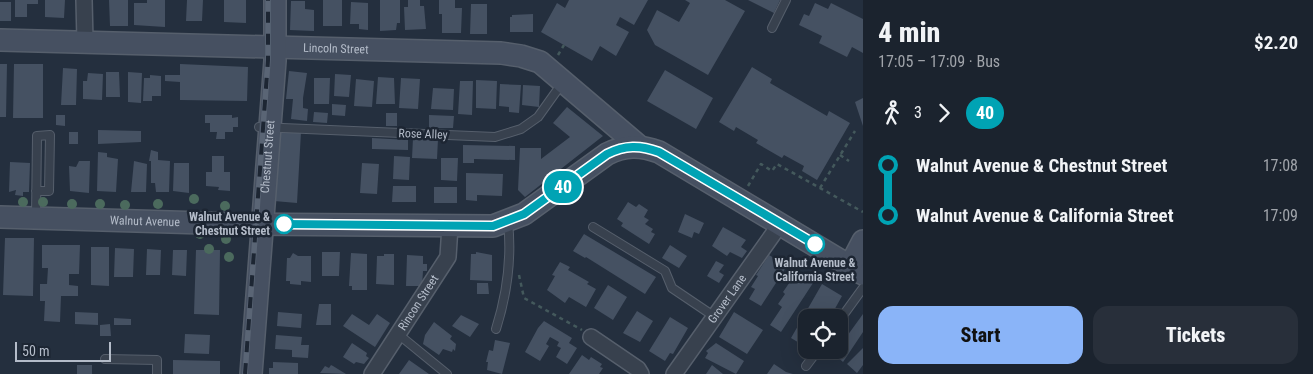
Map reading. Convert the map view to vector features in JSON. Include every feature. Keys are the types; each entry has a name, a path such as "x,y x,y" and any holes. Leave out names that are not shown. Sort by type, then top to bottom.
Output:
{"main road":[{"name":"Chestnut Street","path":"264,0 269,46"},
{"name":"Chestnut Street","path":"251,374 257,223 269,46 275,0"},
{"name":"Lincoln Street","path":"0,40 501,53 532,58 564,81 640,147"},
{"name":"Walnut Avenue","path":"0,218 476,227 508,222 538,205 607,154 618,149 640,147 659,152 857,270"},
{"name":"Chestnut Street","path":"240,374 257,223"},
{"path":"857,270 863,241"}],"street":[{"path":"84,0 85,41"},
{"name":"Grover Lane","path":"674,374 781,223"},
{"name":"Rincon Street","path":"372,374 448,257 450,226"},
{"path":"591,336 638,369 641,374"}],"lane":[{"path":"772,28 786,0"},
{"name":"Rose Alley","path":"264,127 495,137 522,129 538,117 564,81"},
{"path":"36,191 49,191 50,136 37,136 36,191 36,218"},
{"path":"496,329 507,285 511,249 508,222"},
{"path":"593,227 666,271 672,288 714,317"},
{"path":"848,309 863,288"},
{"path":"398,334 447,374"},
{"path":"105,359 157,360 157,374"},
{"path":"806,366 811,359"}],"path":[{"path":"820,188 855,131"},
{"path":"840,155 849,161"},
{"path":"752,180 761,164 772,171 777,164 863,212"},
{"path":"519,275 524,298 591,336"}],"building":[{"path":"15,0 38,0 38,4 27,4 27,17 15,17"},
{"path":"45,0 65,0 64,18 45,17"},
{"path":"109,0 128,0 128,26 110,26"},
{"path":"147,0 165,0 165,27 134,25 134,3 147,3"},
{"path":"187,0 203,0 202,21 186,21"},
{"path":"224,0 246,0 246,23 224,22"},
{"path":"323,0 342,0 342,26 323,26"},
{"path":"380,0 400,0 400,23 397,23 396,30 380,31"},
{"path":"408,0 420,0 420,6 424,6 426,29 405,30 404,7 408,7"},
{"path":"439,0 455,0 455,8 462,8 461,33 442,33 442,14 439,14"},
{"path":"569,0 648,0 634,25 620,17 616,25 629,32 616,56 600,46 592,61 541,32 557,3 565,8"},
{"path":"685,0 725,0 745,11 708,75 655,45 647,30 657,10 679,22 690,3"},
{"path":"748,0 780,0 774,13"},
{"path":"291,1 305,1 305,9 314,10 314,31 290,30"},
{"path":"0,2 11,2 11,21 0,21"},
{"path":"351,2 368,3 368,30 359,29 359,24 350,24"},
{"path":"815,3 828,9 831,3 863,19 863,53 852,47 847,57 819,43 822,36 799,25 804,14 809,16"},
{"path":"471,4 487,4 487,34 470,34"},
{"path":"533,14 533,32 510,32 510,17 512,15"},
{"path":"0,64 7,64 6,117 0,117"},
{"path":"14,64 43,64 43,118 13,118"},
{"path":"180,64 248,67 247,101 180,100 180,82 165,81 165,75 180,75"},
{"path":"752,67 772,79 770,83 827,116 829,111 850,123 817,180 802,171 804,166 784,155 782,158 756,143 758,140 736,127 734,131 719,122"},
{"path":"63,68 77,69 76,105 61,105"},
{"path":"665,70 713,98 696,129 647,101"},
{"path":"289,71 307,73 303,108 308,109 307,121 291,119 293,99 286,99"},
{"path":"106,72 119,72 120,97 106,97"},
{"path":"128,72 142,73 141,103 128,102"},
{"path":"88,73 103,74 102,100 83,99 83,81 87,81"},
{"path":"335,74 351,75 349,97 334,96"},
{"path":"150,75 161,76 161,96 152,96 152,101 143,101 144,78 150,78"},
{"path":"378,77 394,78 395,104 376,104"},
{"path":"314,78 330,78 329,104 314,104"},
{"path":"401,78 420,79 418,109 399,108"},
{"path":"356,79 374,81 372,107 354,106"},
{"path":"476,80 497,81 496,109 476,108"},
{"path":"460,81 473,81 472,115 458,114"},
{"path":"500,84 521,85 519,113 509,112 509,107 499,106"},
{"path":"523,85 540,86 539,107 522,105"},
{"path":"433,88 454,89 453,110 431,109"},
{"path":"863,98 863,126 855,102"},
{"path":"332,104 346,105 345,116 332,115"},
{"path":"567,107 603,136 525,197 518,190 520,148 541,148 541,159 570,137 553,123"},
{"path":"314,112 328,113 327,123 313,122"},
{"path":"386,113 397,113 397,126 386,126"},
{"path":"56,115 65,115 65,126 56,125"},
{"path":"205,115 232,115 232,118 238,117 238,127 233,127 233,132 225,132 225,139 216,139 217,132 210,132 210,123 205,123"},
{"path":"429,115 454,116 453,128 429,128"},
{"path":"98,130 141,131 141,142 98,144"},
{"path":"278,131 301,132 297,203 274,201"},
{"path":"69,132 78,132 78,144 69,144"},
{"path":"372,138 408,140 408,150 372,149"},
{"path":"413,138 438,139 437,159 412,158"},
{"path":"463,145 515,146 515,160 474,159 474,163 463,163"},
{"path":"151,150 158,152 158,160 170,161 169,192 156,192 155,183 151,183 151,161 149,161"},
{"path":"98,152 107,153 107,157 118,159 116,192 97,191"},
{"path":"212,156 224,156 224,172 230,172 230,191 218,190 219,187 206,186 206,172 212,172"},
{"path":"394,156 410,157 409,180 393,179"},
{"path":"441,158 458,158 457,181 441,180"},
{"path":"79,161 90,161 89,193 70,191 69,166 76,167"},
{"path":"134,161 147,164 146,192 131,192"},
{"path":"10,162 30,163 29,192 23,192 23,196 15,195 16,190 9,192"},
{"path":"174,163 189,163 189,193 173,191"},
{"path":"362,163 379,164 377,194 360,193"},
{"path":"466,173 503,174 502,196 477,195 477,201 466,200"},
{"path":"393,186 416,186 416,202 392,202"},
{"path":"434,187 457,187 457,203 434,203"},
{"path":"628,202 636,207 639,204 648,210 644,217 649,220 645,224 653,229 651,232 655,234 649,244 621,226 623,223 617,219"},
{"path":"685,214 704,223 699,234 694,232 692,238 678,232"},
{"path":"723,227 746,240 741,247 747,251 742,258 730,252 727,256 712,246"},
{"path":"584,234 656,277 645,294 586,257 573,251"},
{"path":"5,238 34,238 33,296 3,295"},
{"path":"42,245 80,245 79,274 69,274 69,285 78,286 78,296 61,296 60,322 44,321 45,301 40,301 40,284 47,284 48,268 42,268"},
{"path":"670,245 687,256 679,268 662,258"},
{"path":"91,247 109,247 109,286 91,285"},
{"path":"115,248 134,249 133,277 114,277"},
{"path":"147,249 161,250 160,275 146,275"},
{"path":"173,250 187,250 186,276 172,275"},
{"path":"196,250 220,250 219,315 194,314"},
{"path":"322,252 340,252 339,276 322,276"},
{"path":"476,252 492,255 492,281 470,280 471,254 476,254"},
{"path":"293,253 298,256 311,256 311,282 301,281 301,285 290,284 290,281 286,281 287,258 290,258"},
{"path":"351,253 367,254 367,290 352,290 352,286 349,286"},
{"path":"384,254 394,254 394,285 376,284 377,256 384,256"},
{"path":"407,255 423,256 423,264 427,264 427,271 423,271 422,286 406,286"},
{"path":"769,255 787,266 761,306 749,299 755,289 751,287 758,276 756,275"},
{"path":"716,261 724,265 719,272 724,275 719,283 707,276"},
{"path":"560,262 570,267 568,270 589,282 587,284 596,289 586,307 569,297 565,303 547,290 555,276 552,275"},
{"path":"796,273 813,283 781,332 770,325 782,307 778,304 785,294 783,292"},
{"path":"477,283 488,283 489,294 477,294"},
{"path":"822,284 842,296 835,309 808,309"},
{"path":"608,285 627,297 613,320 594,308"},
{"path":"319,304 331,304 331,325 316,325"},
{"path":"637,311 653,321 640,342 623,333"},
{"path":"75,312 98,313 98,325 75,324"},
{"path":"278,312 302,314 301,328 277,326"},
{"path":"734,312 763,330 747,354 719,337"},
{"path":"352,314 369,325 377,314 390,323 375,347 343,326"},
{"path":"863,314 863,332 848,354 848,335"},
{"path":"461,315 479,324 470,337 452,326"},
{"path":"670,317 688,328 673,354 670,353 665,361 649,351"},
{"path":"114,318 131,319 131,325 114,325"},
{"path":"544,321 572,338 569,343 577,348 567,364 556,357 561,348 557,346 559,342 550,337 546,344 549,346 540,361 525,352"},
{"path":"434,322 452,336 450,339 456,344 455,351 453,349 452,352 443,349 439,355 423,344 425,335"},
{"path":"110,324 111,336 100,336 100,325"},
{"path":"798,326 798,342 791,338"},
{"path":"185,334 210,335 209,354 184,353"},
{"path":"276,335 302,337 301,345 309,345 308,358 292,357 292,350 275,349"},
{"path":"495,340 510,343 502,374 487,370 488,362 486,362 489,350 493,351"},
{"path":"352,343 367,353 366,356 369,358 364,364 356,362 354,364 343,357"},
{"path":"716,343 744,361 736,374 705,358 708,353 706,351"},
{"path":"863,348 863,365 857,373 847,364"},
{"path":"582,355 589,360 591,357 602,364 600,367 603,368 599,374 569,374"},
{"path":"173,360 220,361 220,374 173,374"},
{"path":"409,360 429,374 399,374"},
{"path":"273,362 298,363 298,374 269,374 269,368 273,368"},
{"path":"774,364 786,372 793,374 767,374"},
{"path":"77,365 92,365 92,374 77,374"},
{"path":"331,365 346,374 320,373 325,366 329,368"},
{"path":"712,365 723,374 706,374"}],"railway":[{"path":"245,374 268,60 268,0"}],"bus line":[{"name":"40","path":"284,224 493,226 508,222 524,214 607,154 618,149 640,147 659,152 815,244"}],"place":[{"name":"Walnut Avenue & Chestnut Street","path":"284,224"},
{"name":"Walnut Avenue & California Street","path":"815,244"}]}
